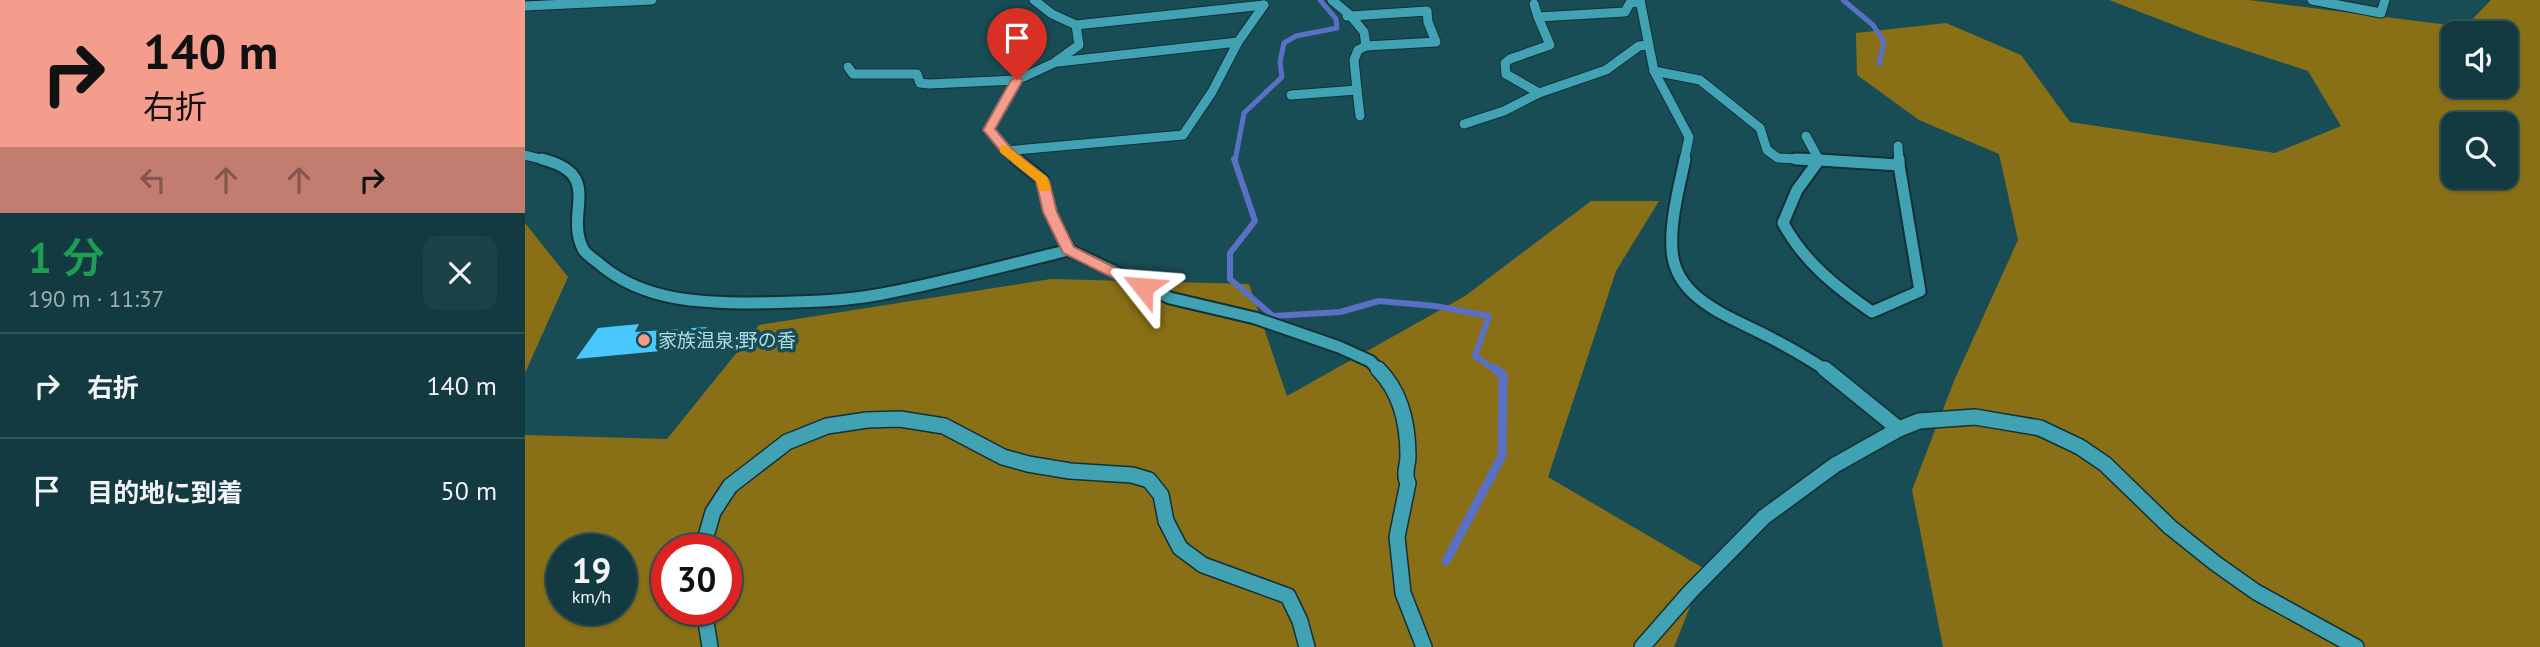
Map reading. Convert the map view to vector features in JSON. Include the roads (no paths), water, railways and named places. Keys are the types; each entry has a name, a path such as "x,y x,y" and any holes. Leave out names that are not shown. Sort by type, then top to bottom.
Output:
{"street":[{"path":"525,6 652,0"},
{"path":"1036,1 1052,0"},
{"path":"1332,0 1347,16 1361,25 1367,34 1366,46"},
{"path":"2312,0 2381,13 2385,0"},
{"path":"1036,1 1052,14 1076,26 1263,2"},
{"path":"1538,17 1625,12 1630,3 1640,1 1654,71 1689,137 1675,210 1672,251 1679,274 1691,291 1714,310 1771,338 1824,369 1899,429"},
{"path":"1006,151 1184,135 1195,112 1212,91 1226,59 1263,2"},
{"path":"1534,4 1550,45 1545,49 1513,55 1505,63 1506,74 1539,93"},
{"path":"1347,16 1427,11 1427,22 1436,42 1366,46 1358,50 1354,60 1360,116"},
{"path":"848,67 853,74 862,76 917,74 920,83 929,84 1017,80 1054,63 1079,45 1076,26"},
{"path":"1054,63 1238,42"},
{"path":"1464,124 1504,111 1539,93 1610,70 1625,62 1639,46 1648,45"},
{"path":"1654,71 1700,80 1760,128 1767,149 1778,158 1899,165"},
{"path":"1017,80 989,130 1006,151 1043,180 1050,212 1069,250 1170,299 1255,318 1339,347 1370,361 1386,377 1404,412 1408,457 1405,478 1408,483 1397,537 1403,593 1424,647"},
{"path":"1291,95 1357,90"},
{"path":"1806,136 1819,161"},
{"path":"1819,161 1804,176 1790,201 1783,223 1794,246 1834,287 1872,312 1920,291 1898,146"},
{"path":"525,155 558,163 575,177 581,197 577,225 583,250 613,274 650,293 706,303 814,302 881,294 1069,250"},
{"path":"1642,647 1690,592 1764,517 1835,465 1899,429 1919,421 1975,417 2040,428 2062,436 2105,464 2170,527 2236,578 2256,592 2356,647"},
{"path":"706,534 712,512 730,486 787,442 827,426 854,422 911,420 944,426 1003,457 1028,464 1070,471 1132,475 1149,480 1161,495 1166,521 1180,548 1203,565 1287,596 1300,621 1307,647"},
{"path":"707,625 710,647"}],"waterway":[{"path":"1235,161 1244,113 1282,77 1280,62 1284,43 1296,36 1337,28 1336,19 1320,0"},
{"path":"1843,0 1873,25 1884,42 1879,64"},
{"path":"1234,159 1255,221 1230,253 1230,279 1273,316 1340,312 1379,301 1435,306 1489,316 1475,356 1497,371"},
{"path":"1446,561 1502,456 1503,375 1495,369"}],"place":[{"name":"家族温泉;野の香","path":"644,340"}]}
